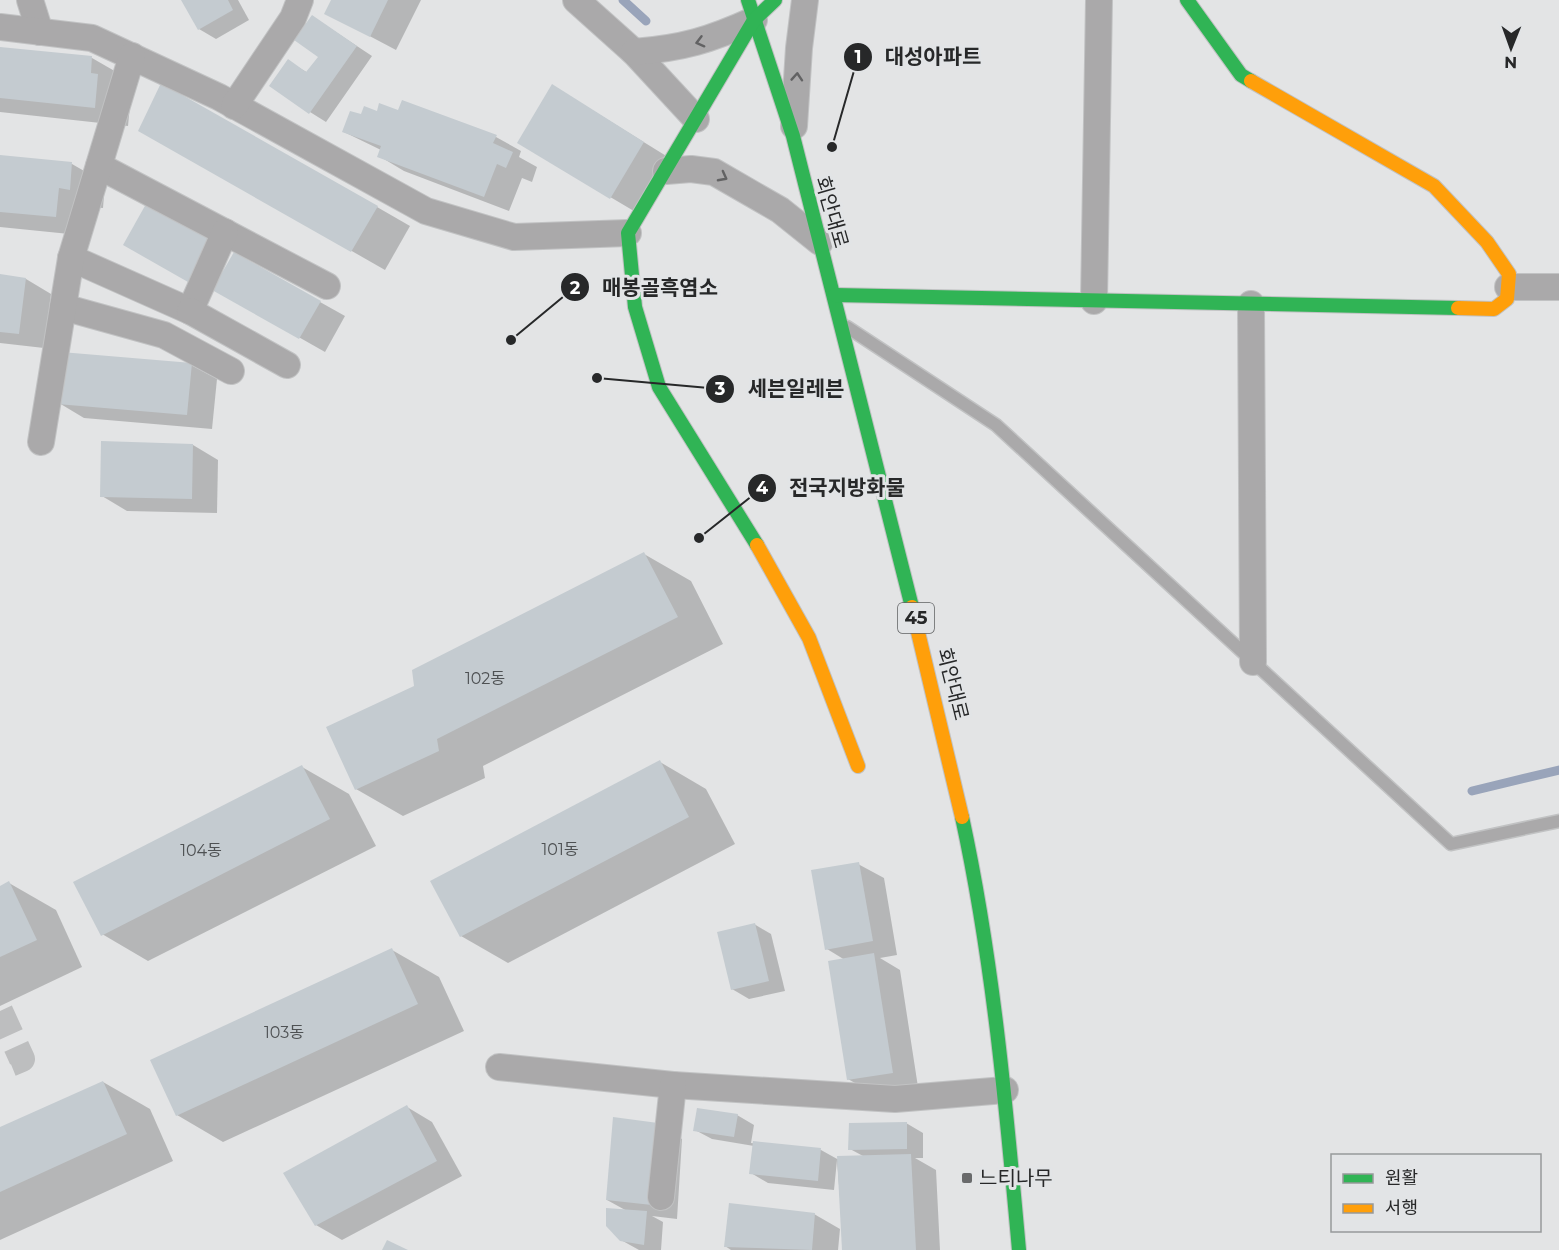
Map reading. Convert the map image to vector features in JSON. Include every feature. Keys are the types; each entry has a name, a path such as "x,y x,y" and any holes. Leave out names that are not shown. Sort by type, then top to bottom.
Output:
{"street":[{"path":"30,0 40,32"},
{"path":"234,106 293,18 300,0"},
{"path":"576,0 634,52 696,119"},
{"path":"634,52 685,46 711,39 751,10 776,0"},
{"path":"793,136 799,48 806,0"},
{"path":"1094,301 1099,0"},
{"path":"835,295 1494,309 1507,299 1509,274 1487,242 1434,186 1241,75 1187,0"},
{"path":"751,10 696,119 628,233 635,307 659,387 740,514 809,638 858,766"},
{"name":"회안대로","path":"751,10 793,136 835,295 942,723 981,899 1005,1090 1019,1250"},
{"path":"0,27 92,38 234,106 426,211 514,237 628,233"},
{"path":"41,442 71,258 132,56"},
{"path":"99,166 327,286"},
{"path":"666,171 691,169 714,172 780,210 820,242"},
{"path":"190,311 225,232"},
{"path":"71,258 190,311 287,364"},
{"path":"1508,287 1559,287"},
{"path":"1251,304 1253,662"},
{"path":"63,307 164,335 231,371"},
{"path":"499,1067 673,1085 895,1099 1005,1090"},
{"path":"661,1197 673,1085"}],"lane":[{"path":"841,323 996,425 1450,844 1559,820"}],"building":[{"path":"181,0 228,0 233,10 198,30"},
{"path":"331,0 388,0 370,37 324,14"},
{"path":"312,15 357,46 309,114 269,86 288,59 306,72 318,57 294,40"},
{"path":"0,47 92,56 91,73 98,74 95,108 0,98"},
{"path":"161,83 378,206 351,252 138,131"},
{"path":"552,84 644,142 610,199 517,143"},
{"path":"402,100 497,135 493,143 513,152 506,168 497,164 484,197 377,157 381,146 342,132 350,111 361,114 364,106 377,111 379,103 398,110"},
{"path":"0,155 72,162 70,190 59,188 56,217 0,212"},
{"path":"146,204 212,241 188,282 123,245"},
{"path":"234,252 321,301 299,339 212,290"},
{"path":"0,274 26,278 19,334 0,332"},
{"path":"61,352 192,363 187,415 57,404"},
{"path":"101,441 193,444 192,499 100,497"},
{"path":"644,552 678,617 437,739 439,751 355,790 326,727 414,686 412,670"},
{"path":"660,760 689,817 460,937 430,881"},
{"path":"302,765 330,819 101,936 73,882"},
{"path":"859,862 873,941 825,950 811,870"},
{"path":"9,881 37,940 0,957 0,886"},
{"path":"755,923 769,981 731,990 717,932"},
{"path":"392,948 418,1004 176,1116 150,1060"},
{"path":"874,953 893,1073 847,1080 828,961"},
{"path":"103,1081 127,1134 0,1192 0,1127"},
{"path":"407,1105 437,1161 315,1226 283,1173"},
{"path":"697,1108 738,1114 734,1137 693,1131"},
{"path":"613,1117 658,1123 652,1205 606,1200"},
{"path":"907,1122 907,1149 848,1150 849,1123"},
{"path":"753,1141 821,1148 818,1181 749,1174"},
{"path":"911,1154 916,1250 842,1250 837,1156"},
{"path":"729,1203 815,1213 812,1250 724,1247"},
{"path":"606,1208 647,1211 644,1245 620,1241 606,1226"},
{"path":"387,1240 408,1250 382,1250"}],"waterway":[{"path":"623,0 646,21"},
{"path":"1472,791 1559,770"}],"tunnel":[{"path":"0,1011 22,1059 0,1068"}],"traffic: fast":[{"path":"748,0 793,136 912,607"},
{"path":"757,545 659,387 635,307 628,233 754,20 775,0"},
{"path":"1187,0 1241,75 1251,81"},
{"path":"835,295 1458,308"},
{"path":"962,817 990,979 1019,1250"}],"traffic: slow":[{"path":"1251,81 1434,186 1487,242 1509,274 1507,299 1494,309 1458,308"},
{"path":"757,545 809,638 858,766"},
{"path":"912,607 962,817"}],"place":[{"name":"대성아파트","path":"832,147"},
{"name":"매봉골흑염소","path":"511,340"},
{"name":"세븐일레븐","path":"597,378"},
{"name":"전국지방화물","path":"699,538"},
{"name":"느티나무","path":"967,1178"}]}
